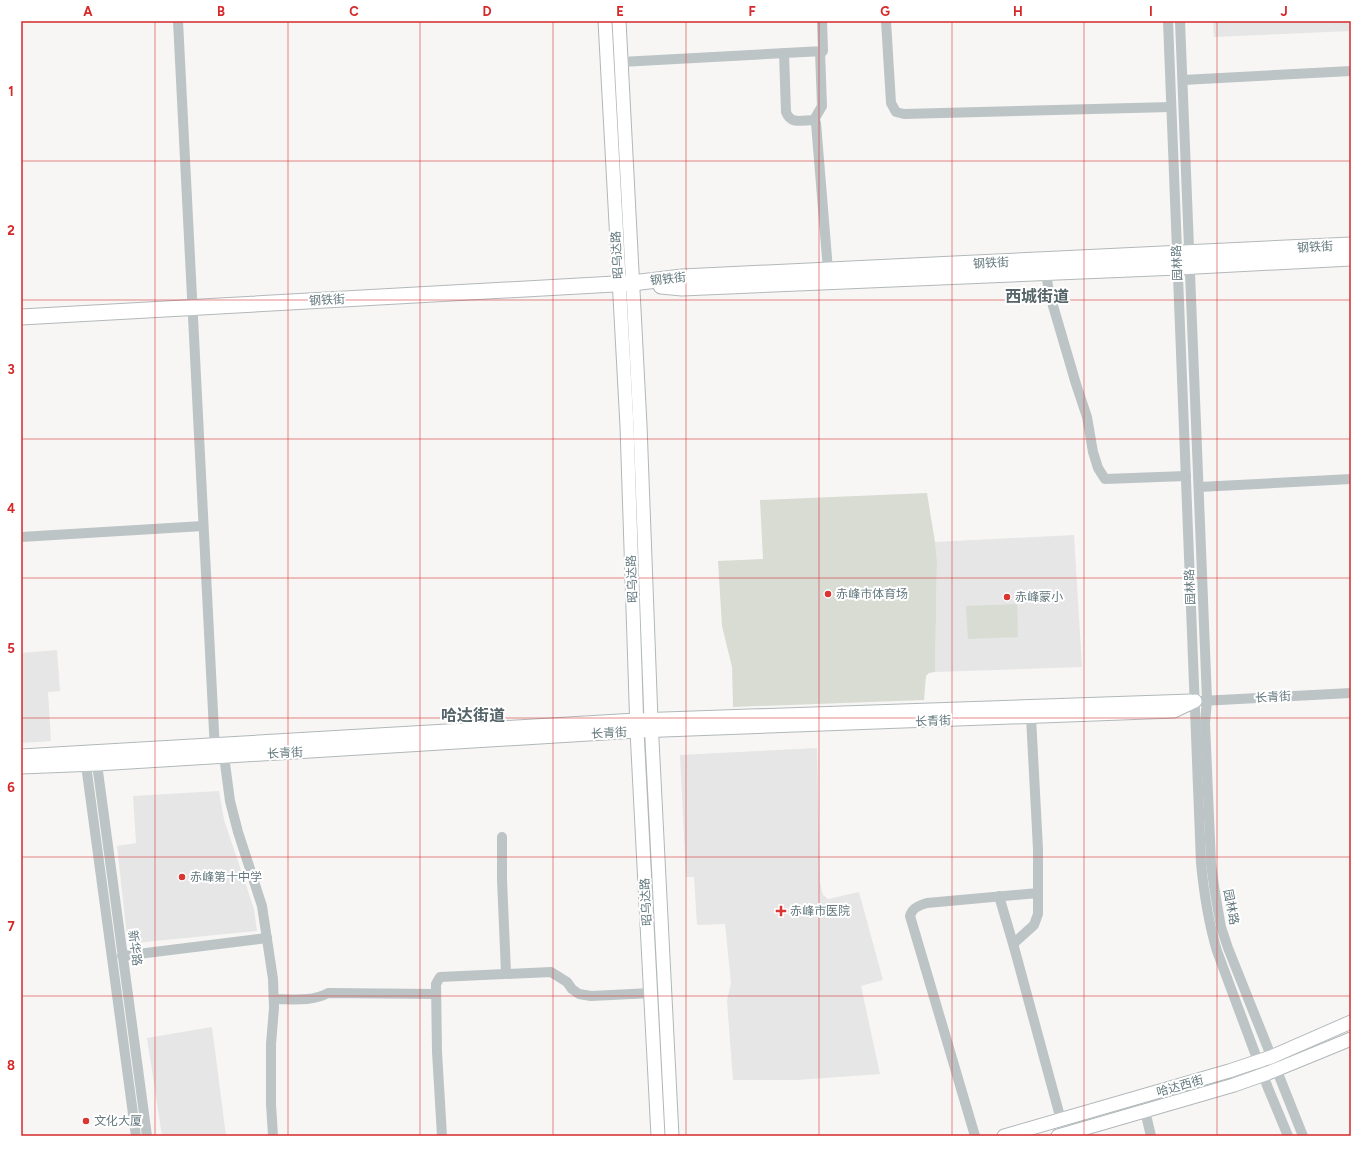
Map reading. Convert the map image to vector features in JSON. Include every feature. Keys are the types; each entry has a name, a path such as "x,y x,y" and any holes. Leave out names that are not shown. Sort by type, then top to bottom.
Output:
{"highway":[{"name":"钢铁街","path":"625,284 682,288 1046,272 1351,245"},
{"name":"钢铁街","path":"21,316 625,284 682,277 828,270 1184,260 1351,258"}],"main road":[{"name":"昭乌达路","path":"605,21 625,284 640,425 651,725 672,1136"},
{"name":"昭乌达路","path":"619,21 621,62 627,441 636,726 652,993 658,1136"},
{"name":"长青街","path":"21,768 91,764 218,753 651,725 1148,702 1201,701"},
{"name":"长青街","path":"651,725 1031,717 1174,711 1201,701"},
{"name":"长青街","path":"21,756 218,753"},
{"name":"哈达西街","path":"1004,1136 1258,1062 1351,1022"},
{"name":"哈达西街","path":"1058,1136 1263,1075 1351,1039"}],"street":[{"path":"178,21 203,526 218,753 238,832 262,906 273,980 274,999 271,1044 271,1104 273,1136"},
{"path":"621,62 823,51 822,21"},
{"path":"886,21 891,103 896,112 904,114 937,114 1171,107"},
{"name":"园林路","path":"1168,21 1171,107 1184,260 1199,487 1201,863 1207,911 1217,951 1258,1062 1288,1136"},
{"name":"园林路","path":"1180,21 1183,80 1186,476 1201,701 1205,723 1211,856 1218,912 1228,948 1303,1136"},
{"path":"814,120 822,106 820,51"},
{"path":"784,53 786,112 788,118 793,120 814,120"},
{"path":"1183,80 1351,71"},
{"path":"814,120 816,123 828,270"},
{"path":"1046,272 1049,292 1087,417 1093,452 1098,468 1105,479 1186,476"},
{"path":"1199,487 1351,479"},
{"path":"21,537 203,526"},
{"name":"长青街","path":"1201,701 1351,693"},
{"path":"1014,947 1014,943 1034,925 1038,914 1038,850 1031,717"},
{"name":"新华路","path":"91,764 122,956 147,1136"},
{"name":"新华路","path":"91,764 136,1136"},
{"path":"502,837 502,879 506,973"},
{"path":"975,1136 910,916 911,911 919,905 926,903 1038,893"},
{"path":"999,896 1061,1120"},
{"path":"122,956 266,938"},
{"path":"442,1136 437,1052 436,994 436,984 440,976 551,972 562,979 579,994 591,996 652,993"},
{"path":"274,999 313,998 320,997 328,993 436,994"},
{"path":"1145,1110 1151,1136"}],"shaded area":[{"path":"1213,21 1351,21 1351,31 1214,37"},
{"name":"赤峰市体育场","path":"927,493 937,561 935,672 929,673 926,676 924,700 733,707 732,667 722,626 718,561 763,559 760,500"},
{"name":"赤峰蒙小","path":"1074,535 1082,667 935,672 937,561 935,542"},
{"path":"1017,604 1018,637 968,639 966,606"},
{"path":"57,650 60,691 48,692 51,741 21,743 21,653"},
{"name":"赤峰市医院","path":"817,748 820,883 823,895 828,899 859,892 883,980 861,986 880,1074 797,1080 733,1080 727,1001 731,983 725,924 697,925 694,877 686,877 680,755"},
{"name":"赤峰第十中学","path":"219,791 224,820 254,909 257,931 135,943 127,937 117,846 136,843 133,796"},
{"path":"212,1027 226,1136 162,1136 147,1038"}],"place":[{"name":"赤峰市体育场","path":"828,594"},
{"name":"赤峰蒙小","path":"1007,597"},
{"name":"赤峰第十中学","path":"182,877"},
{"name":"赤峰市医院","path":"781,911"},
{"name":"文化大厦","path":"86,1121"}],"district":[{"name":"西城街道","path":"1037,296"},
{"name":"哈达街道","path":"473,715"}]}
